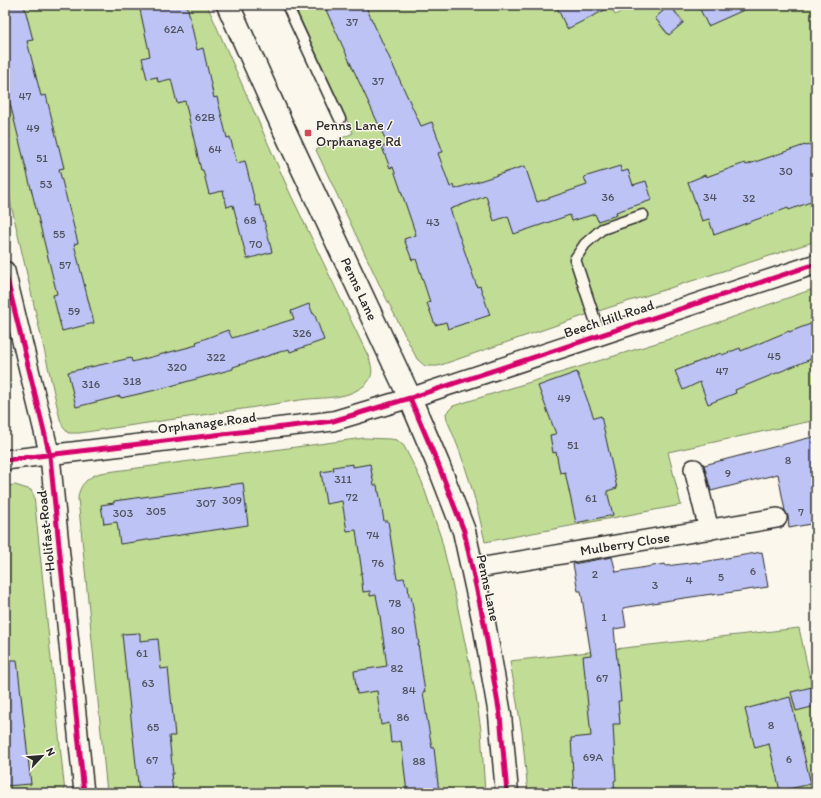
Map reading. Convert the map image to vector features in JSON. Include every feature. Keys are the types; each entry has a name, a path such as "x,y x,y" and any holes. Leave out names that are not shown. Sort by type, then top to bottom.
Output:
{"main road":[{"name":"Penns Lane","path":"228,5 282,125 410,398 438,464 464,532 484,623 500,715 507,793"}],"street":[{"name":"Beech Hill Road","path":"410,398 816,264"},
{"name":"Holifast Road","path":"5,271 50,456 84,793"},
{"name":"Orphanage Road","path":"5,460 50,456 181,438 333,421 410,398"},
{"path":"694,469 709,530"},
{"name":"Mulberry Close","path":"472,569 777,518"}],"lane":[{"path":"287,5 340,119"},
{"path":"600,335 575,259 585,244 602,229 643,215"}],"green space":[{"path":"5,5 207,5 289,191 369,358 372,372 370,379 364,386 352,393 338,397 300,400 79,433 68,433 63,427 60,419 5,178"},
{"path":"294,5 610,5 615,15 635,5 670,5 816,5 816,241 583,316 438,366 425,366 417,359 381,288 316,150 353,133","holes":["670,5 684,22 668,35 655,18"]},
{"path":"816,288 816,420 668,452 681,505 485,542 469,480 447,420 446,413 453,406 679,336"},
{"path":"5,368 9,393 5,418"},
{"path":"364,438 397,440 404,446 422,482 441,538 457,604 476,696 481,730 485,793 107,793 78,498 82,485 88,479 100,473"},
{"path":"15,485 31,490 34,496 65,793 5,793 5,486"},
{"path":"799,628 816,706 816,793 528,793 522,732 510,661"}],"building":[{"path":"5,5 24,5 33,40 27,41 41,96 46,95 64,168 59,169 78,243 74,244 94,323 62,331 53,295 57,294 5,83"},
{"path":"139,5 187,5 197,50 203,48 214,98 217,97 227,138 230,137 237,163 245,161 256,206 260,205 272,252 247,259 233,205 227,207 223,191 209,194 203,170 201,170 185,101 177,103 171,79 158,82 157,77 147,79 142,58 150,56"},
{"path":"338,5 365,5 421,126 432,122 443,152 438,153 450,187 454,185 455,189 525,166 537,202 587,185 584,177 620,166 622,172 628,170 633,185 646,181 652,200 616,212 617,215 598,221 595,214 572,221 570,215 514,234 508,216 494,221 486,196 450,209 477,287 480,286 490,315 448,329 446,322 435,325 427,303 430,302 416,259 412,260 404,239 416,235 393,167 390,168 382,147 388,145 326,10"},
{"path":"556,5 615,5 567,29"},
{"path":"670,5 683,23 669,35 655,18"},
{"path":"698,5 755,5 708,26"},
{"path":"816,143 816,200 789,210 788,208 714,235 709,219 702,221 688,182 705,175 706,177 745,163 746,165 805,145"},
{"path":"309,304 324,340 290,352 289,349 233,367 233,369 156,390 121,398 120,396 76,407 68,372 131,358 132,362 197,345 196,342 228,330 232,338 294,319 291,311"},
{"path":"816,322 816,357 735,390 736,393 708,404 700,382 683,390 675,371 721,353 722,355 740,348 741,351 789,331"},
{"path":"577,372 594,418 601,416 617,488 607,491 613,515 576,523 565,472 560,473 556,452 553,453 550,435 556,434 538,386"},
{"path":"816,436 816,523 789,528 788,516 785,511 778,474 711,491 704,465"},
{"path":"353,464 353,467 370,464 374,485 377,485 379,492 384,521 388,521 397,579 404,578 406,585 408,585 409,597 411,596 425,692 423,692 432,748 434,748 439,793 407,793 401,741 391,743 389,723 381,725 377,691 357,694 354,671 387,666 380,616 376,595 370,596 370,591 363,592 356,530 347,531 342,501 326,504 321,472 334,470 333,467"},
{"path":"243,483 248,525 120,544 117,522 104,524 101,505 114,503 114,501"},
{"path":"762,552 768,587 623,608 626,627 614,629 621,701 618,701 620,724 613,724 616,780 614,781 615,793 574,793 571,738 591,736 583,656 591,655 581,591 578,591 573,564 612,557 616,572 665,564 666,566 697,563"},
{"path":"140,633 140,641 158,639 161,669 168,668 175,736 169,736 173,774 171,774 173,793 139,793 122,634"},
{"path":"5,660 17,660 31,784 5,786"},
{"path":"812,687 816,706 796,711 791,692"},
{"path":"790,697 811,784 780,791 769,744 755,748 745,709"}],"cycle path":[{"path":"5,460 333,421 410,398 816,264"},
{"path":"5,271 50,456 84,793"},
{"path":"410,398 464,531 484,623 500,715 507,793"}],"place":[{"name":"Penns Lane / Orphanage Rd","path":"308,133"}]}
